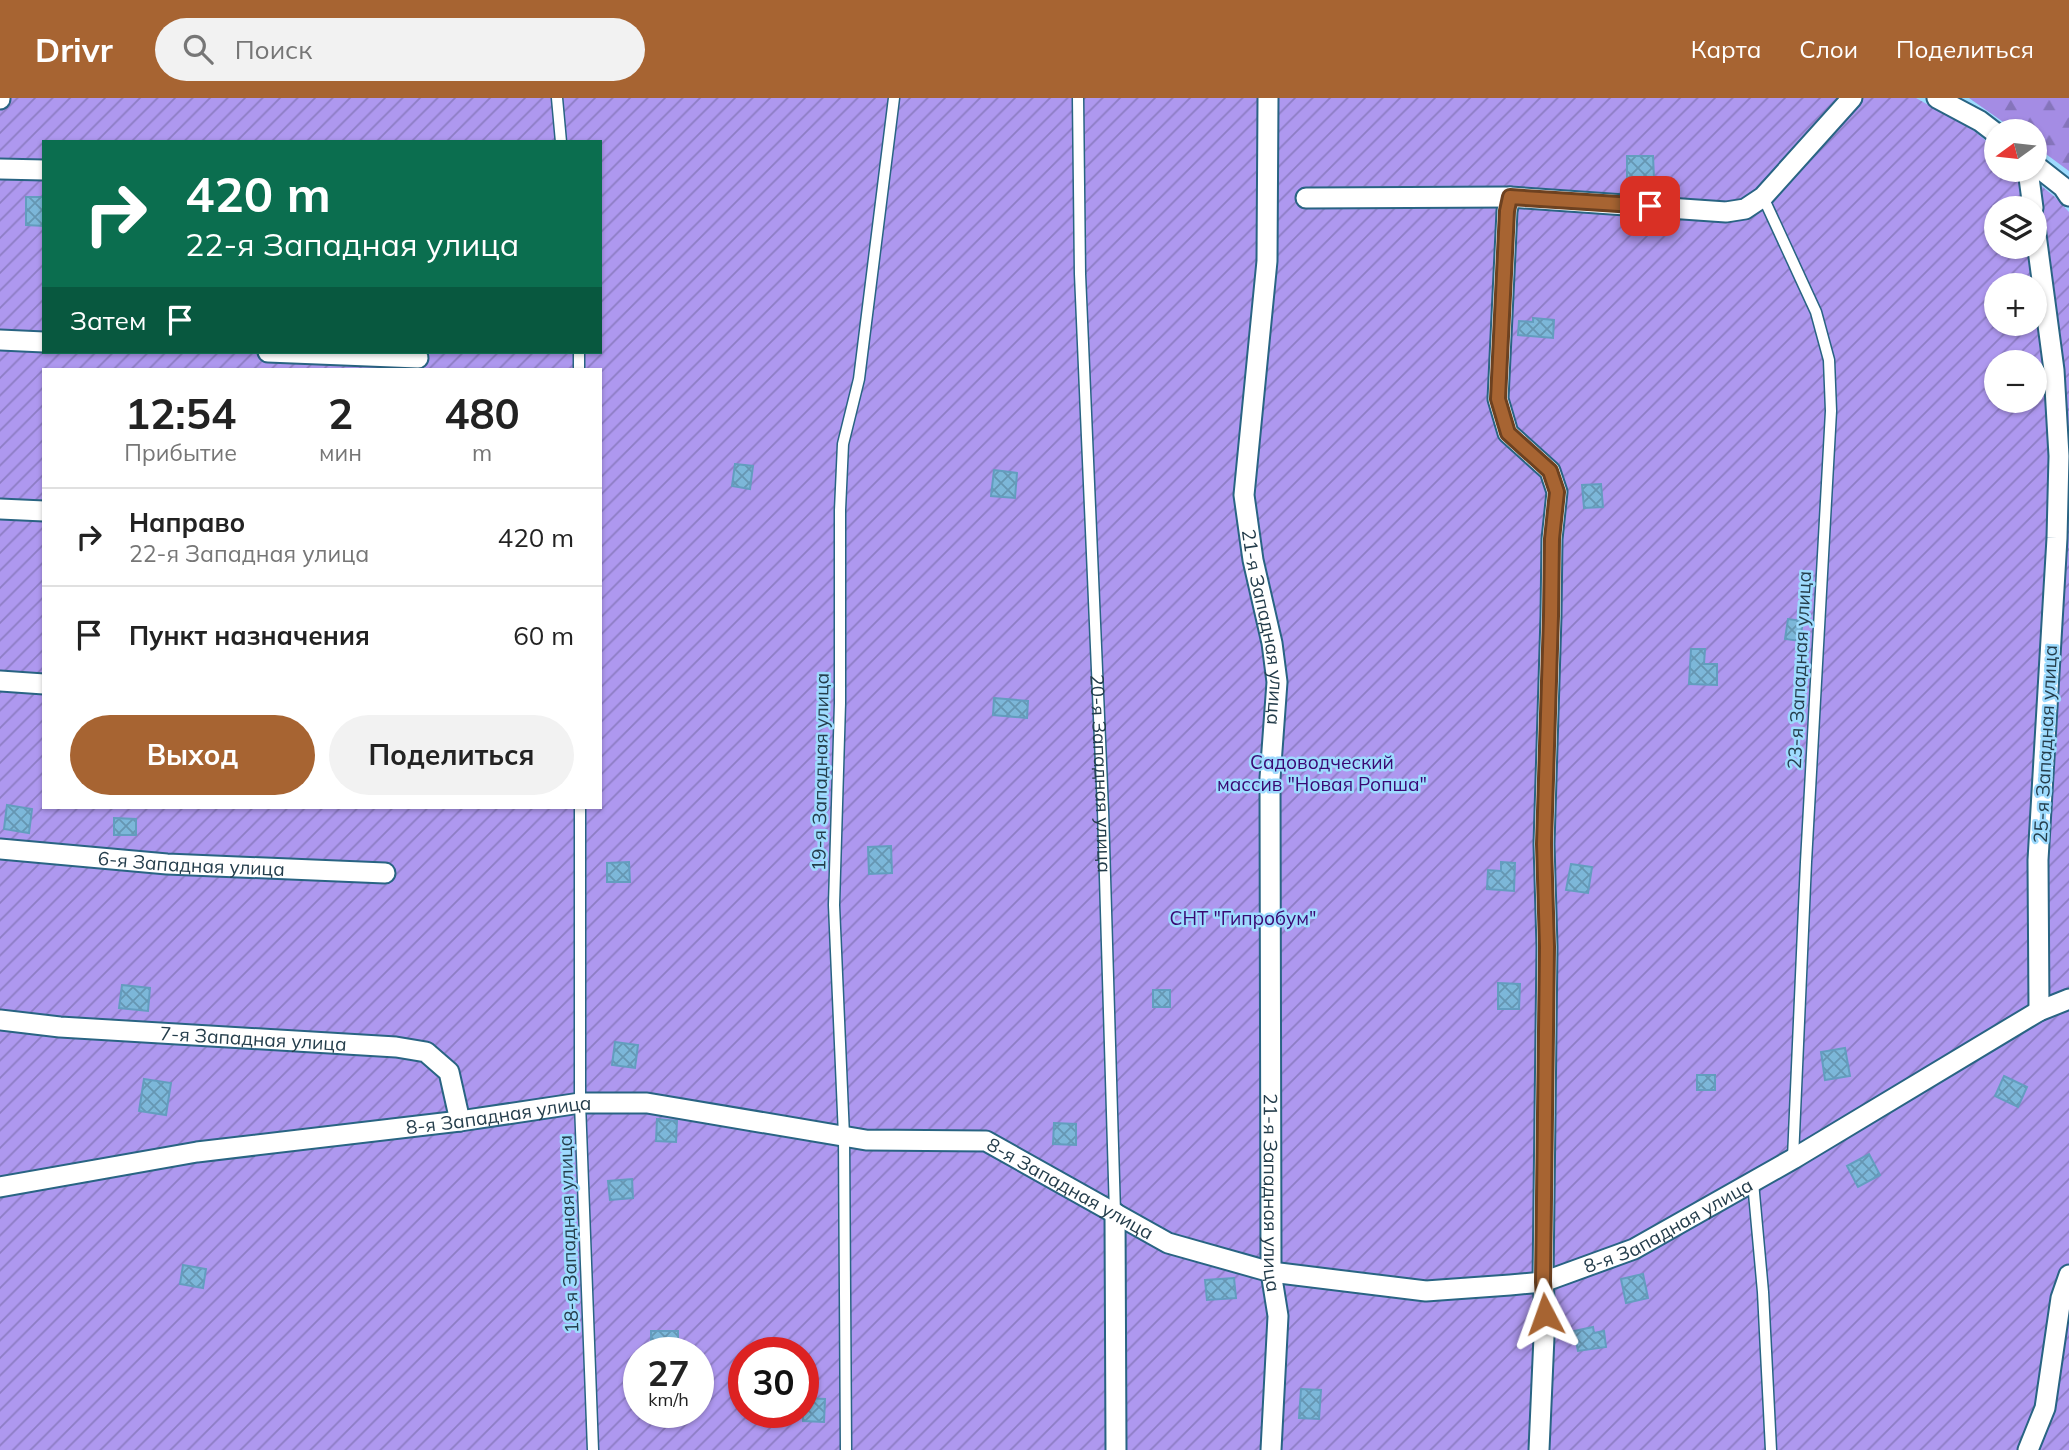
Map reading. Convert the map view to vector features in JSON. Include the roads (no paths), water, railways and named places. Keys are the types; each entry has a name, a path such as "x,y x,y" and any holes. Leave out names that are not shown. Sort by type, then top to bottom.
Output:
{"street":[{"name":"21-я Западная улица","path":"1268,98 1267,261 1244,495 1253,560 1272,643 1277,682 1270,778 1271,1272 1278,1316 1271,1450"},
{"path":"1306,198 1510,197 1726,212 1745,209 1763,197 1852,98"},
{"path":"1937,98 1984,124"},
{"path":"0,169 42,170"},
{"path":"2048,175 2063,187 2069,196"},
{"path":"1510,197 1507,211 1498,399 1508,433 1550,471 1557,492 1552,539 1544,844 1547,947 1543,1282 1545,1314 1539,1450"},
{"name":"25-я Западная улица","path":"2039,259 2054,370 2059,456 2057,538 2038,860 2039,1011"},
{"path":"0,340 42,342"},
{"path":"318,354 418,358"},
{"path":"0,509 42,511"},
{"path":"0,681 42,684"},
{"name":"6-я Западная улица","path":"0,849 167,864 385,873"},
{"name":"8-я Западная улица","path":"0,1187 197,1152 580,1104 648,1103 866,1140 986,1141 1168,1243 1271,1272 1426,1291 1543,1282 1634,1249 1793,1159 2039,1011 2069,999"},
{"name":"7-я Западная улица","path":"0,1020 60,1027 396,1046 426,1052 449,1072 460,1121"},
{"name":"20-я Западная улица","path":"1115,1213 1116,1450"},
{"path":"2028,1450 2045,1408 2061,1298 2069,1275"}],"lane":[{"path":"557,98 561,140"},
{"name":"19-я Западная улица","path":"846,1450 844,1136 834,905 840,703 841,497 843,444 859,379 894,98"},
{"name":"20-я Западная улица","path":"1079,98 1080,274 1103,810 1115,1213"},
{"name":"23-я Западная улица","path":"1763,197 1816,312 1829,360 1831,398 1805,876 1793,1159"},
{"name":"18-я Западная улица","path":"580,809 580,1104 593,1450"},
{"path":"1753,1181 1763,1292 1771,1450"}],"park label":[{"name":"Садоводческий массив \"Новая Ропша\"","path":"1322,773"},
{"name":"СНТ \"Гипробум\"","path":"1243,918"}]}
